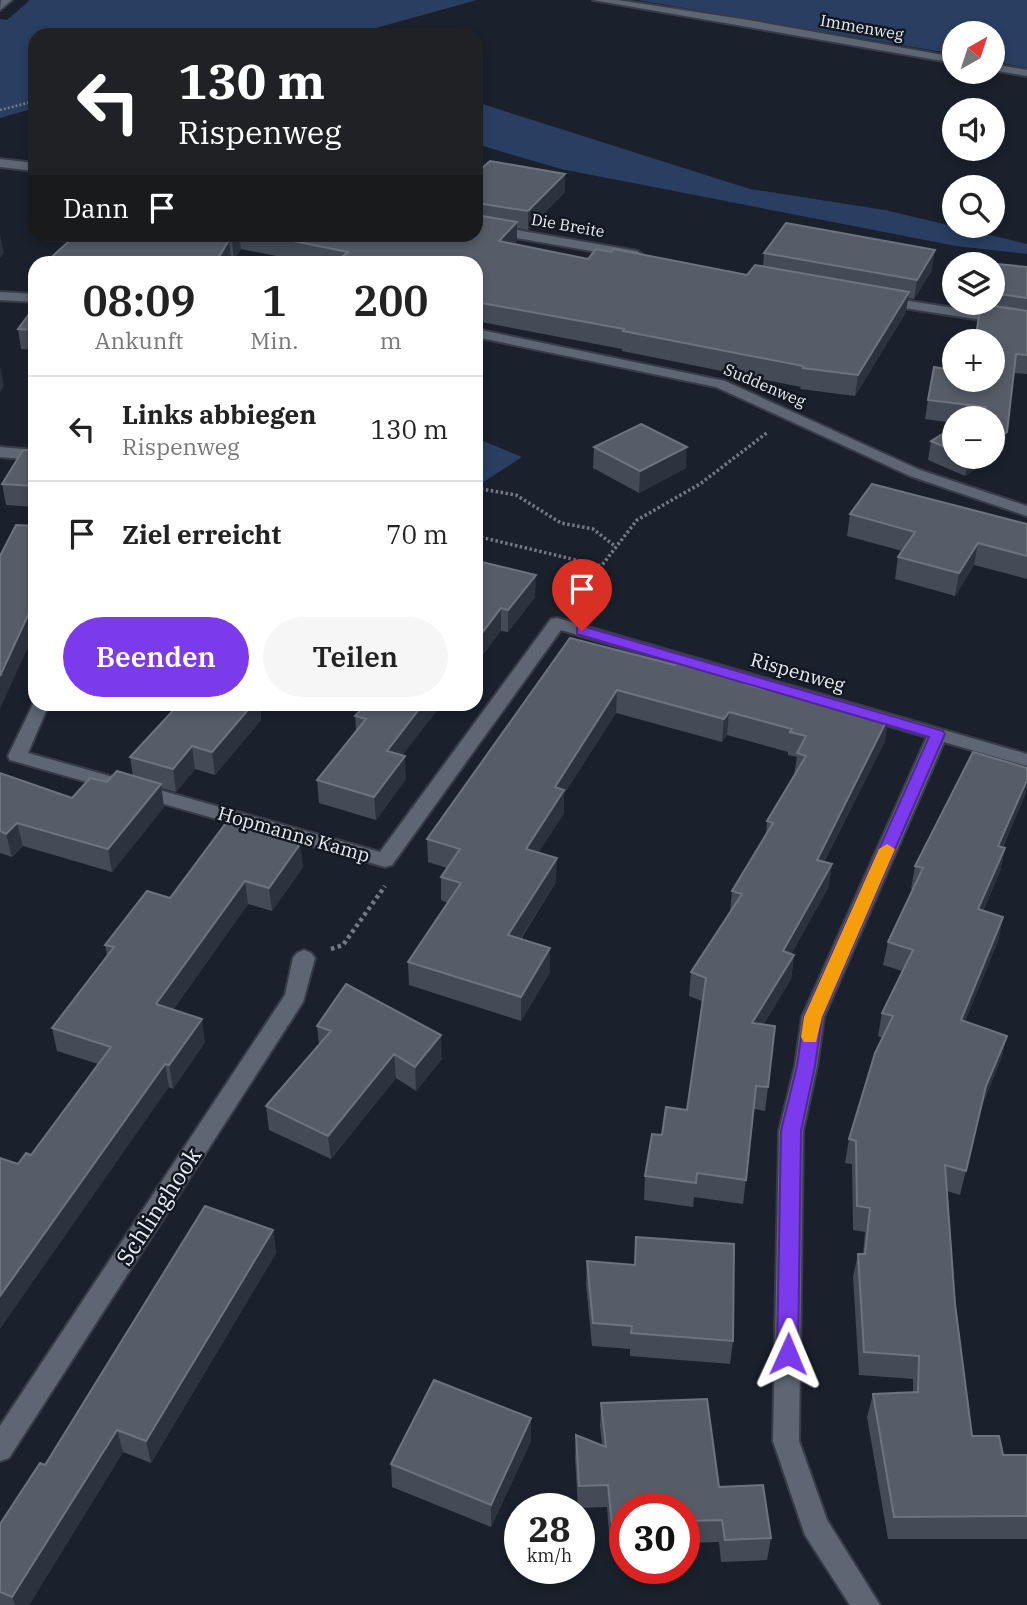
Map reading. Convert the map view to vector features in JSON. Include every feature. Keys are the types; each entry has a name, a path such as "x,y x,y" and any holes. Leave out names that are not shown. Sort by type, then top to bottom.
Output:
{"street":[{"path":"0,7 7,0"},
{"name":"Immenweg","path":"598,0 748,23 942,58"},
{"path":"1005,69 1027,73"},
{"path":"0,163 28,166"},
{"name":"Die Breite","path":"483,228 649,257"},
{"path":"0,296 28,298"},
{"path":"865,298 1027,323"},
{"name":"Suddenweg","path":"483,334 720,384 915,473 1027,511"},
{"path":"0,452 28,454"},
{"name":"Rispenweg","path":"557,623 1027,760"},
{"name":"Hopmanns Kamp","path":"37,711 17,755 385,860 557,623"},
{"path":"866,1605 815,1526 786,1441 791,1131 806,1066 813,1017 938,734"},
{"name":"Schlinghook","path":"0,1449 295,996 304,958"}],"path":[{"path":"0,110 28,103"},
{"path":"557,623 637,520 699,484 791,415"},
{"path":"483,490 516,495 561,523 593,529 617,547"},
{"path":"483,538 601,566"},
{"path":"304,958 343,946 390,878 385,860"}],"shaded area":[{"path":"30,0 477,0 376,28 28,28 28,110 0,118 0,19 7,20"},
{"path":"637,0 1027,0 1027,68 1005,64 1005,21 942,21 942,52"},
{"path":"483,104 750,189 885,210 942,224 942,238 1002,238 1027,244 1027,254 956,246 561,169 483,146"},
{"path":"483,441 522,457 483,482"}],"building":[{"path":"490,161 565,174 528,211 483,204 483,167"},
{"path":"483,216 517,222 499,241 588,259 596,249 611,252 614,249 747,275 755,265 909,292 858,375 803,368 623,331 624,329 483,303 483,256 343,256 348,252 299,242 483,242"},
{"path":"786,223 935,250 917,280 764,253"},
{"path":"68,242 228,242 220,256 53,256"},
{"path":"1005,265 1027,267 1027,298 1005,295"},
{"path":"1005,308 1027,311 1027,355 1016,354 1005,433 1005,406 977,406 928,400 934,367 942,368 942,392 1005,392 1005,329 977,329 979,315 1005,315"},
{"path":"28,315 28,330 18,329"},
{"path":"641,424 687,447 640,471 594,447"},
{"path":"942,434 942,446 931,441"},
{"path":"23,450 28,450 28,486 2,484"},
{"path":"872,484 1027,524 1027,556 978,543 959,573 898,557 915,532 850,514"},
{"path":"16,525 28,526 28,615 0,676 0,556"},
{"path":"483,562 536,575 508,610 501,608 483,632"},
{"path":"570,638 675,665 679,659 749,677 745,684 837,709 839,706 888,718 817,860 832,864 783,951 794,955 752,1023 775,1026 768,1087 756,1086 746,1180 697,1173 696,1183 645,1176 652,1134 662,1135 666,1107 687,1110 706,978 691,972 742,894 732,891 773,823 767,821 806,756 797,753 806,736 790,732 792,729 729,712 724,719 617,690 555,787 564,790 526,849 557,858 508,935 550,948 521,997 408,962 461,883 441,877 460,849 427,839"},
{"path":"173,711 247,711 212,752 192,746 173,769 130,757"},
{"path":"360,711 418,711 387,751 405,756 374,797 317,780 366,719 355,716"},
{"path":"973,752 1027,768 1027,780 998,846 1005,848 978,909 1003,917 961,1020 1007,1036 986,1086 966,1171 945,1165 955,1304 972,1436 999,1436 1003,1455 1027,1455 1027,1516 894,1517 873,1394 918,1392 919,1356 864,1352 858,1254 865,1254 870,1208 857,1206 856,1141 849,1139 875,1053 893,1016 882,1013 913,950 888,942 923,868 915,866"},
{"path":"117,771 161,784 108,849 17,823 6,834 0,831 0,773 72,798 90,778 107,782"},
{"path":"226,823 300,844 269,888 245,881 156,1004 202,1019 169,1065 165,1064 0,1296 0,1158 18,1164 26,1153 31,1155 111,1047 52,1028 114,947 105,945 147,891 170,898"},
{"path":"346,984 441,1035 415,1067 394,1054 328,1136 266,1106 331,1031 317,1026"},
{"path":"205,1206 273,1230 146,1441 117,1430 12,1597 0,1592 0,1524 40,1463 45,1465"},
{"path":"636,1237 734,1244 733,1341 631,1333 632,1326 593,1323 587,1261 635,1265"},
{"path":"434,1380 531,1418 491,1505 391,1464"},
{"path":"707,1399 719,1487 763,1485 771,1538 725,1540 722,1520 700,1521 700,1493 609,1495 608,1485 579,1486 576,1435 606,1447 601,1403"}],"slow traffic":[{"path":"810,1037 813,1017 887,849"}],"route":[{"path":"582,631 938,734 813,1017 806,1066 791,1131 788,1354"}]}
